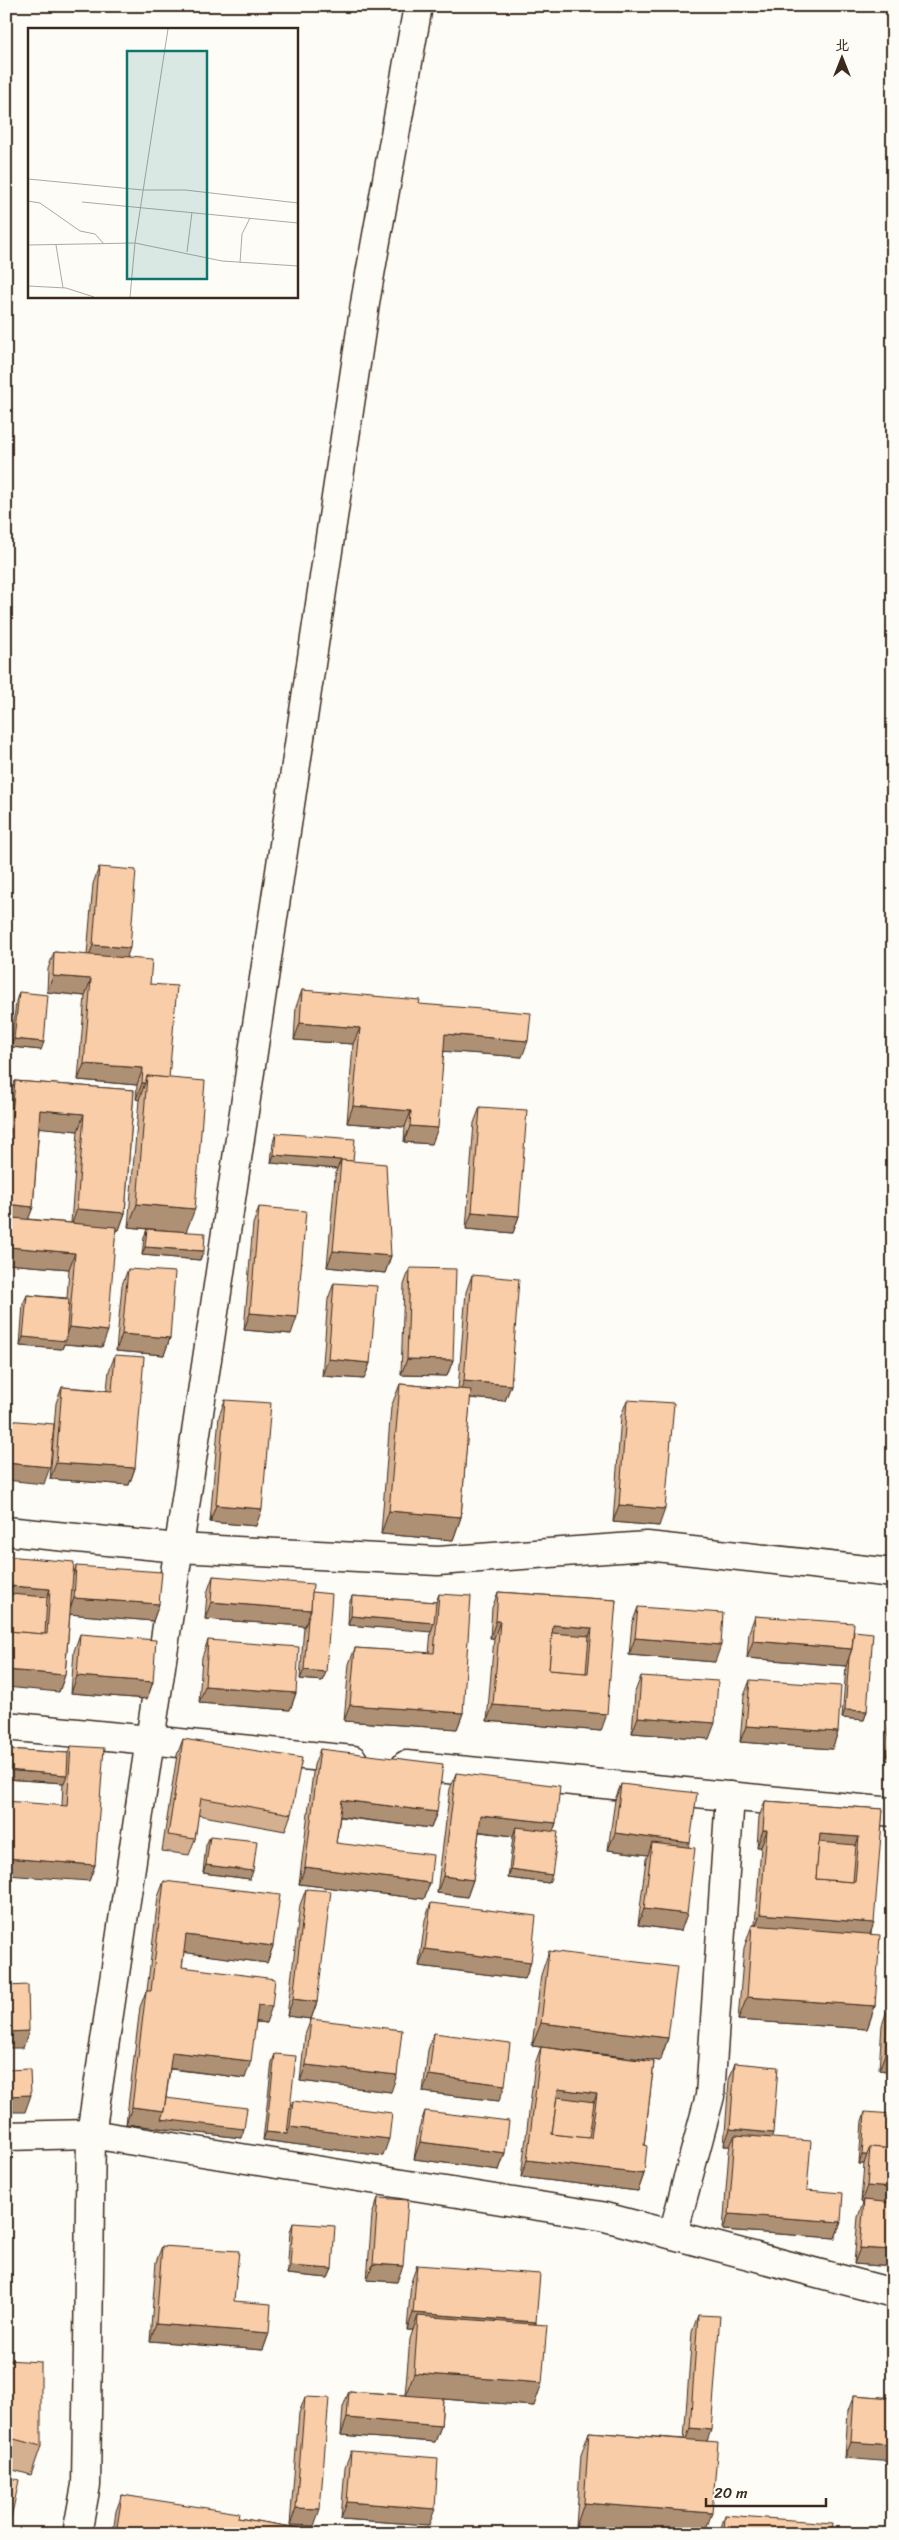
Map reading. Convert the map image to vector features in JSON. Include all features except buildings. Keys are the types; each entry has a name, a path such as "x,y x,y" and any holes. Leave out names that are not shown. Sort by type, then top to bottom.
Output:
{"street":[{"path":"77,2534 86,2485 90,2134 366,297 418,6"},
{"path":"6,1531 178,1548 438,1561 647,1546 893,1573"},
{"path":"6,1726 893,1812"},
{"path":"672,2234 710,2096 730,1796"},
{"path":"6,2136 90,2134 601,2216 893,2293"}]}
